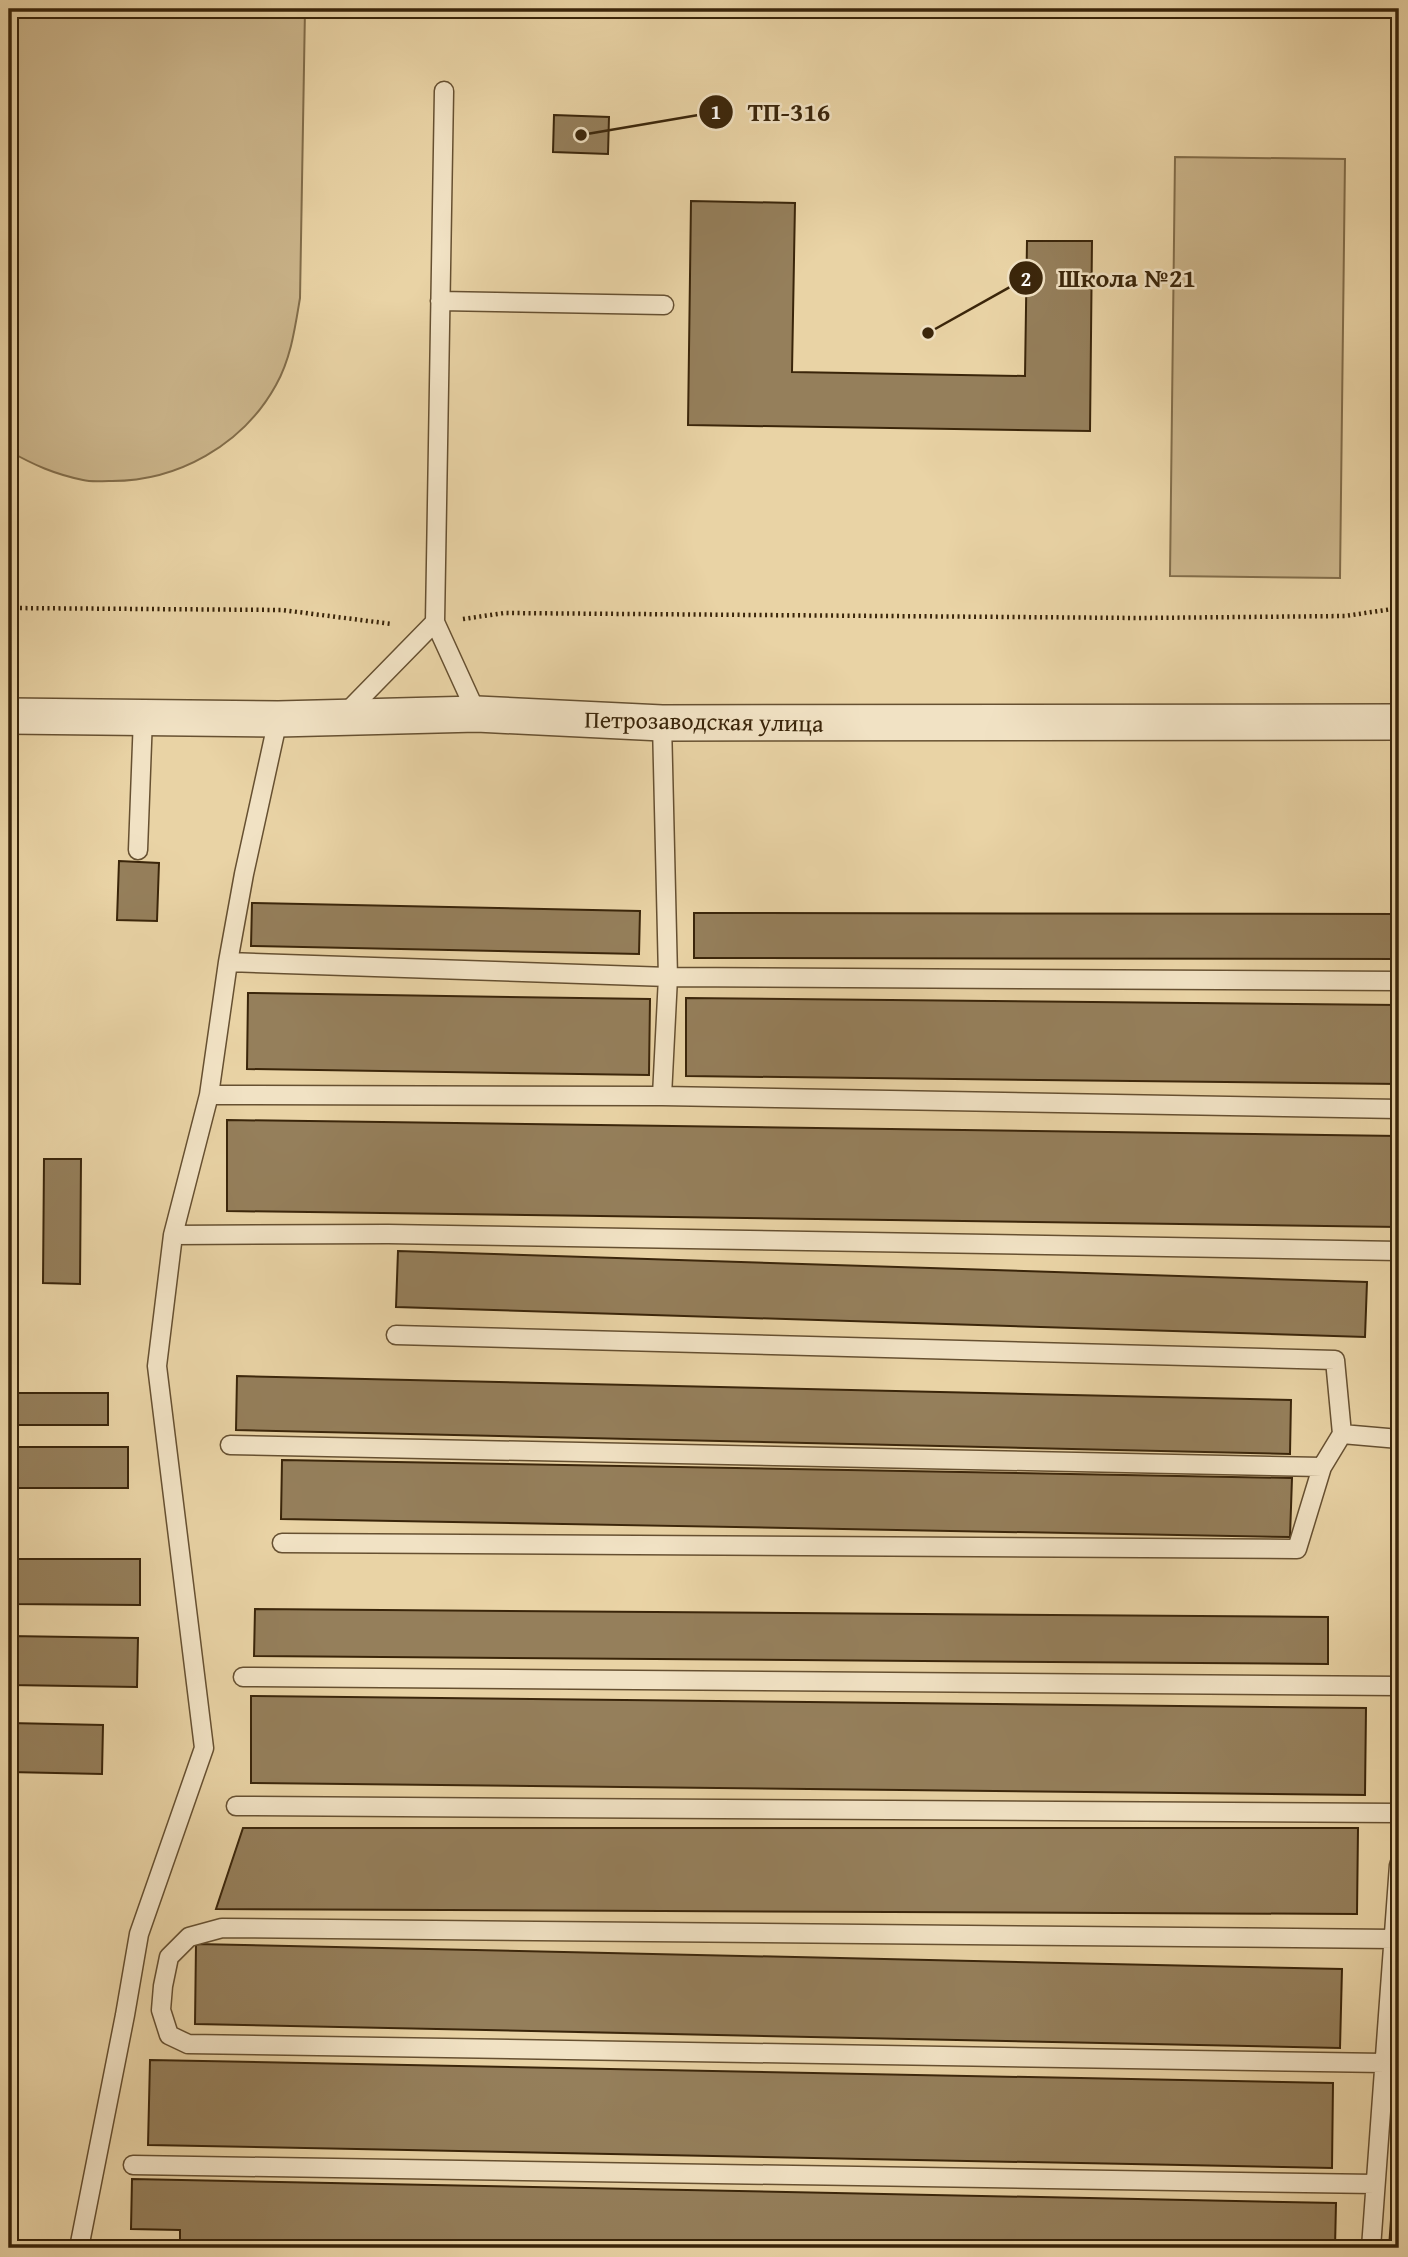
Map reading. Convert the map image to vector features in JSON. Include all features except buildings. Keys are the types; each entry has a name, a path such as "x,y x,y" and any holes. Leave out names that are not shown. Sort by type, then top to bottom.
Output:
{"street":[{"name":"Петрозаводская улица","path":"9,716 278,719 477,714 662,723 1399,722"}],"lane":[{"path":"444,91 435,622 477,714"},
{"path":"440,301 664,305"},
{"path":"342,718 435,622"},
{"path":"138,850 143,718"},
{"path":"79,2248 139,1934 204,1748 157,1366 173,1235 209,1095 244,874 278,719"},
{"path":"662,723 668,977 662,1096"},
{"path":"228,962 668,977 1399,981"},
{"path":"209,1095 662,1096 1399,1109"},
{"path":"173,1235 388,1234 1399,1251"},
{"path":"282,1543 1297,1549 1322,1467 1342,1434 1335,1360 396,1335"},
{"path":"1342,1434 1399,1439"},
{"path":"230,1445 1322,1467"},
{"path":"243,1677 1399,1686"},
{"path":"236,1806 1399,1813"},
{"path":"1370,2248 1399,1865"},
{"path":"1384,2063 188,2044 169,2035 161,2010 169,1957 190,1937 222,1928 1394,1939"},
{"path":"133,2165 1375,2184"}],"path":[{"path":"9,608 282,610 388,624 435,622 504,613 1139,618 1345,616 1399,608"}],"shaded area":[{"path":"9,9 305,9 300,298 289,354 276,385 246,425 206,456 183,467 134,480 89,481 53,472 9,451"},
{"path":"1175,157 1345,159 1340,578 1170,576"}],"place":[{"name":"ТП-316","path":"581,135"},
{"name":"Школа №21","path":"928,333"}]}
